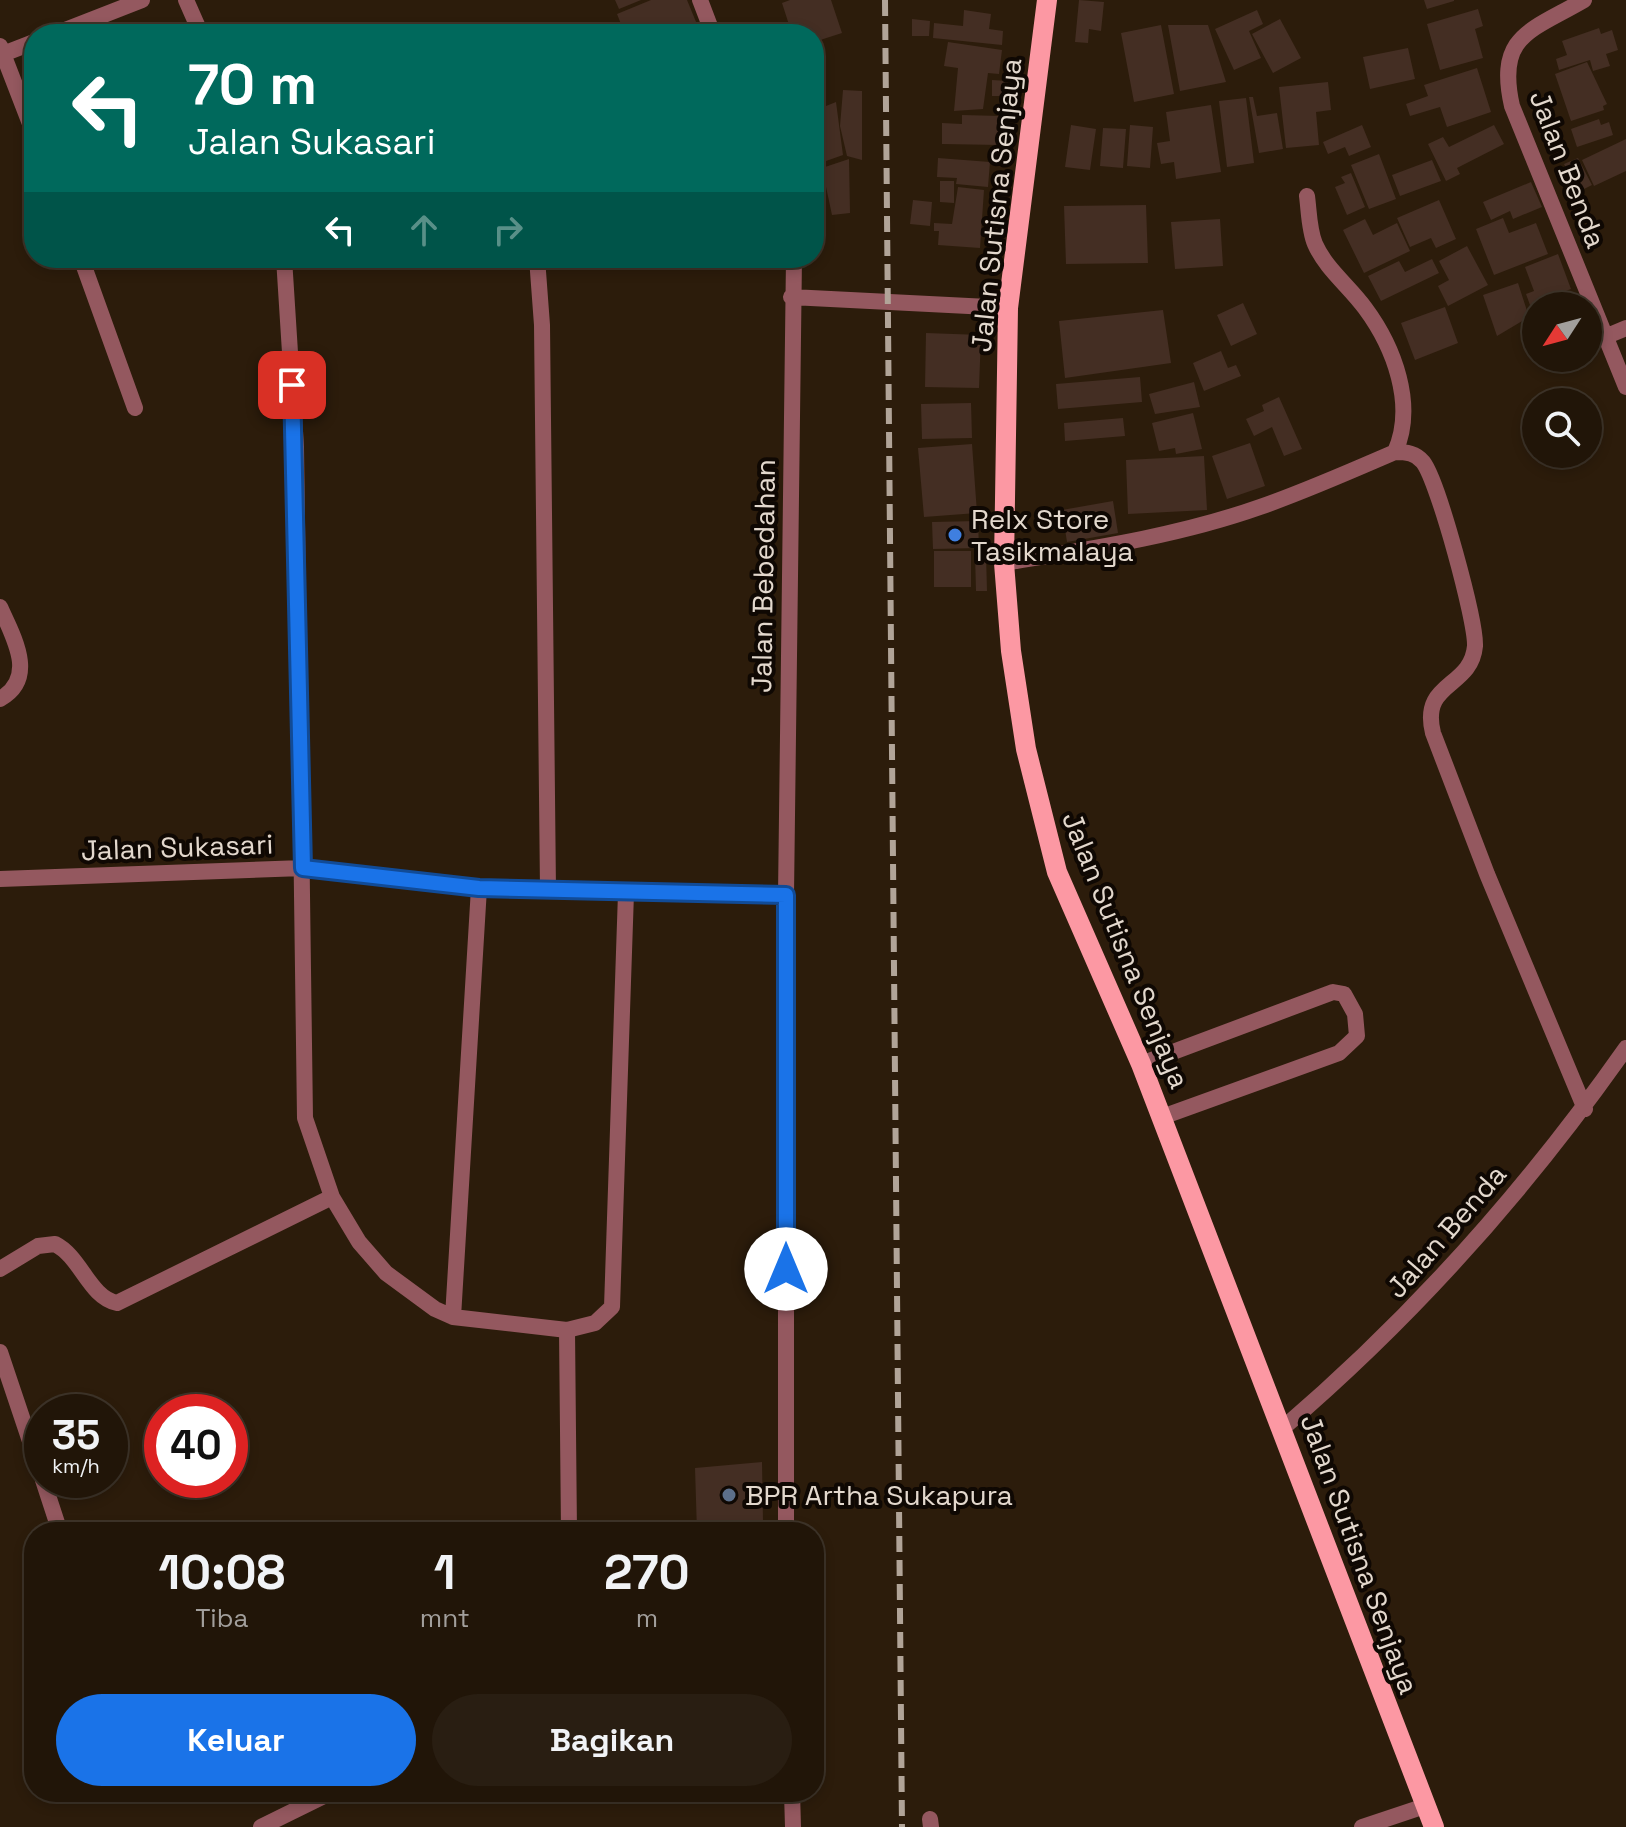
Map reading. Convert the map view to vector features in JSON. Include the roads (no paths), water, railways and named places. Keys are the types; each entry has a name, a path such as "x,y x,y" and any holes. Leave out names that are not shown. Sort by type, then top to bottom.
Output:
{"main road":[{"name":"Jalan Sutisna Senjaya","path":"1047,0 1008,308 1004,563 1011,651 1040,811 1057,872 1114,993 1434,1827"}],"street":[{"path":"81,24 142,0"},
{"path":"186,0 197,24"},
{"path":"700,0 709,24"},
{"name":"Jalan Benda","path":"1584,0 1521,39 1511,52 1507,74 1512,106 1626,387"},
{"path":"24,44 2,50 24,108"},
{"path":"1307,196 1312,233 1320,254 1365,309 1395,368 1405,407 1402,437 1395,452"},
{"path":"85,268 135,408"},
{"path":"285,268 296,447 305,1118 332,1197 359,1242 386,1273 423,1301 453,1317 567,1330 599,1321 613,1302 626,893"},
{"path":"538,268 542,325 548,890"},
{"name":"Jalan Bebedahan","path":"786,1522 786,895 793,268"},
{"path":"791,297 1008,308"},
{"path":"1607,336 1626,328"},
{"path":"1004,563 1099,547 1224,518 1298,493 1395,452 1410,452 1423,461 1440,498 1475,644 1462,673 1432,700 1429,714 1433,733 1487,874 1585,1109"},
{"path":"0,607 20,652 21,668 18,682 0,699"},
{"name":"Jalan Sukasari","path":"0,879 303,868 479,888 786,895"},
{"path":"453,1317 479,888"},
{"path":"1141,1064 1333,992 1344,994 1355,1014 1357,1036 1339,1053 1162,1117"},
{"name":"Jalan Benda","path":"1283,1428 1355,1366 1408,1314 1585,1109 1626,1048"},
{"path":"0,1269 38,1246 55,1244 76,1261 98,1292 117,1303 332,1197"},
{"path":"567,1330 569,1522"},
{"path":"0,1352 24,1425"},
{"path":"48,1498 57,1522"},
{"path":"261,1827 312,1802"},
{"path":"792,1802 793,1827"},
{"path":"1362,1827 1425,1806"}],"railway":[{"path":"885,0 902,1827"}],"place":[{"name":"Relx Store Tasikmalaya","path":"955,535"},
{"name":"BPR Artha Sukapura","path":"729,1495"}]}
